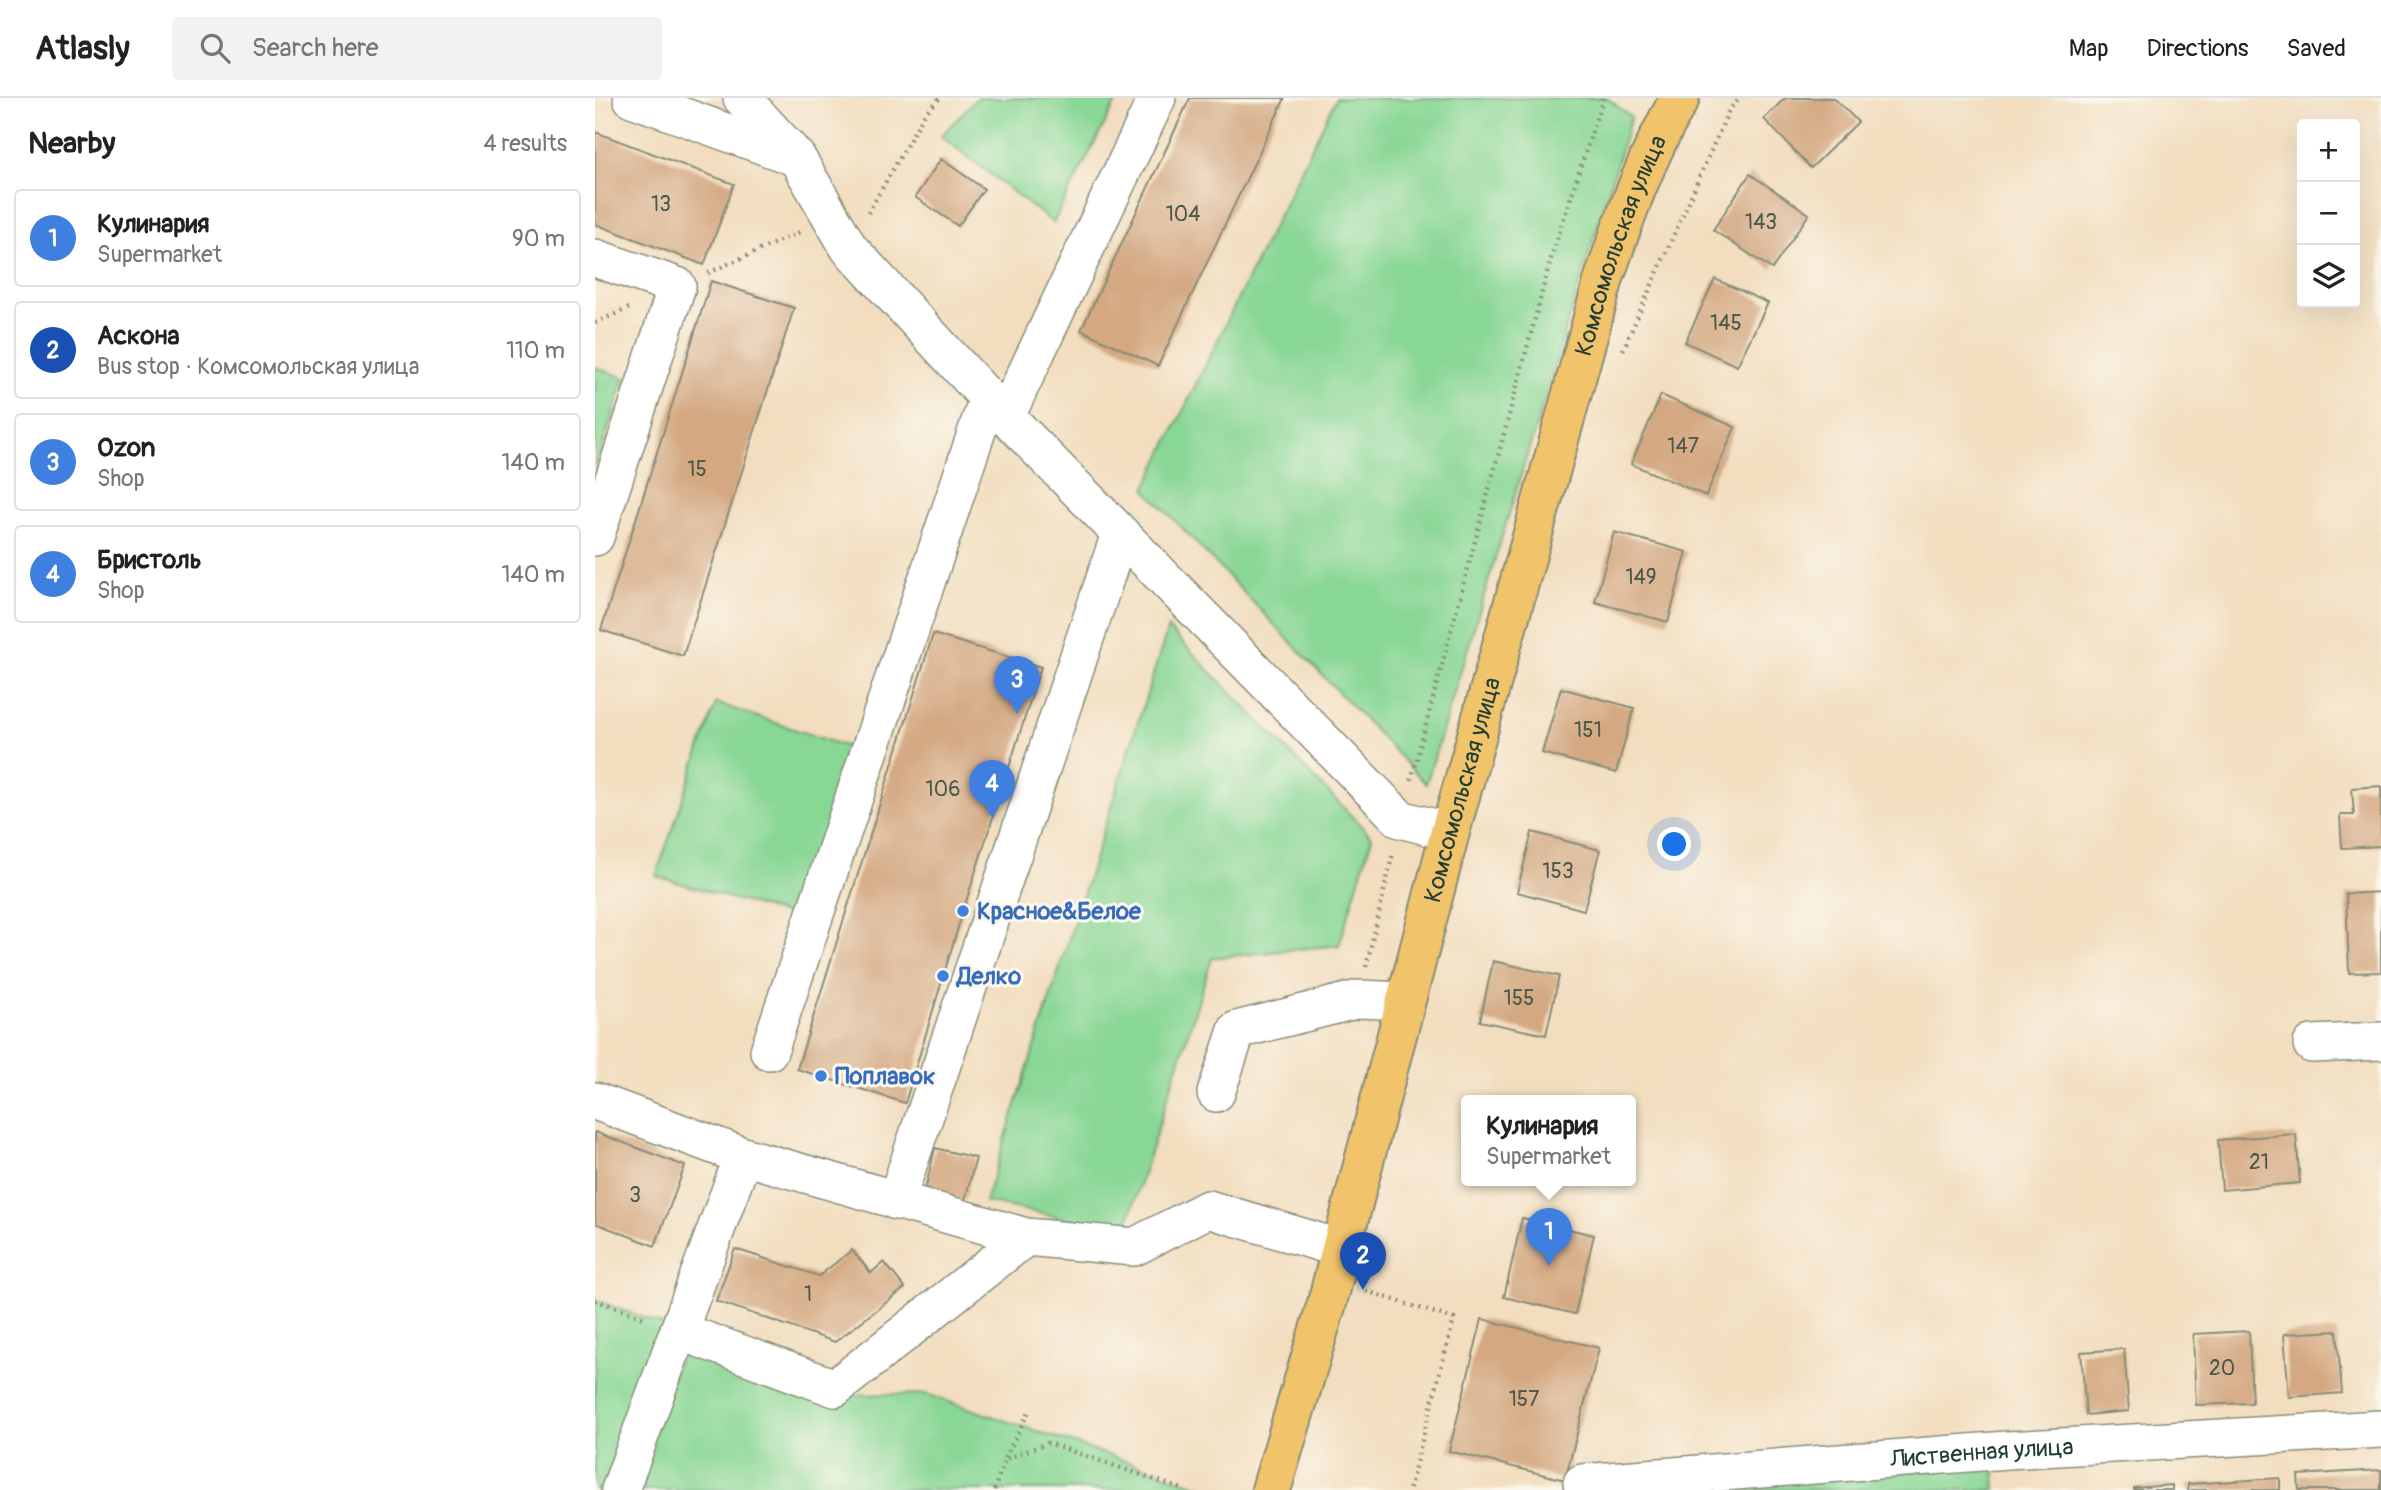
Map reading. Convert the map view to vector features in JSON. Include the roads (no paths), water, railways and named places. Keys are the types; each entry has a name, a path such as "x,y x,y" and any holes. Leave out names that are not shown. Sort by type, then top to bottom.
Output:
{"main road":[{"name":"Комсомольская улица","path":"1271,1490 1342,1249 1450,832 1604,278 1630,202 1663,126 1680,98"}],"street":[{"path":"632,98 797,158"},
{"path":"742,98 797,158 840,233 997,407 1400,818 1450,832"},
{"path":"769,1051 997,407 1157,98"},
{"path":"595,258 677,286 595,537"},
{"path":"896,1201 1120,534"},
{"path":"1216,1093 1237,1030 1359,999 1405,1001"},
{"path":"2312,1044 2381,1041"},
{"path":"595,1101 743,1156 1026,1237 1134,1247 1208,1209 1342,1249"},
{"path":"620,1490 743,1156"},
{"path":"679,1331 835,1388 1026,1237"},
{"name":"Лиственная улица","path":"1583,1487 2007,1450 2381,1429"}],"place":[{"name":"Ozon","path":"1017,714"},
{"name":"Бристоль","path":"992,818"},
{"name":"Красное&Белое","path":"963,911"},
{"name":"Делко","path":"943,976"},
{"name":"Поплавок","path":"821,1076"},
{"name":"Кулинария","path":"1549,1266"},
{"name":"Аскона","path":"1363,1290"}]}
